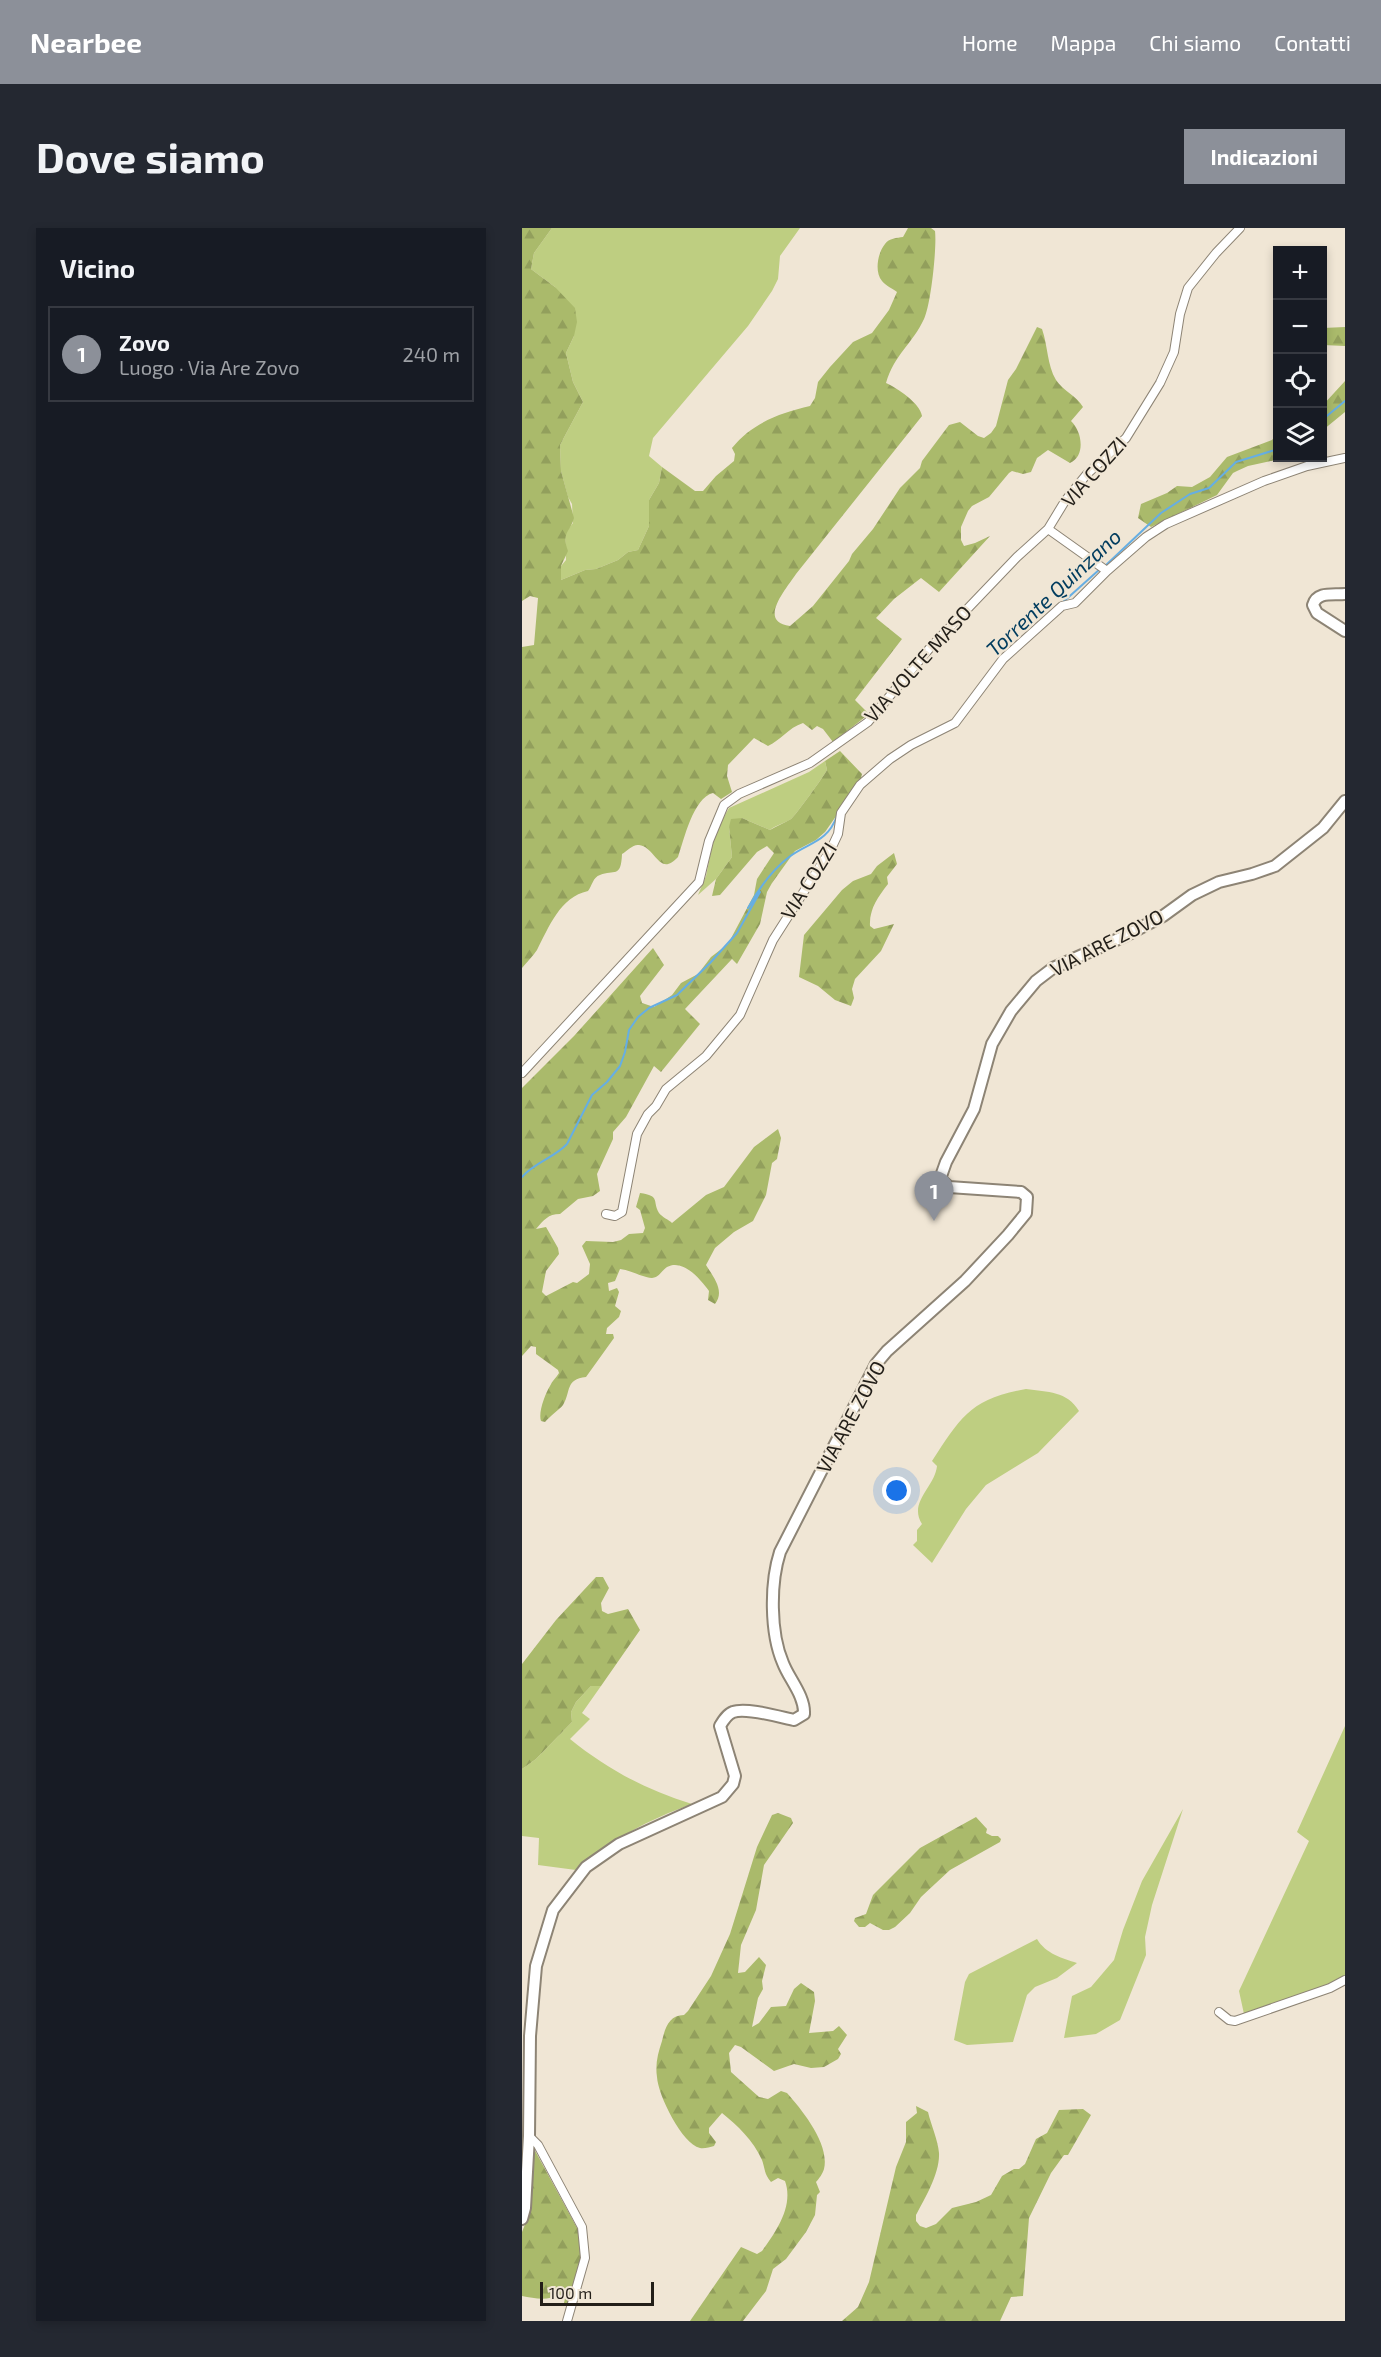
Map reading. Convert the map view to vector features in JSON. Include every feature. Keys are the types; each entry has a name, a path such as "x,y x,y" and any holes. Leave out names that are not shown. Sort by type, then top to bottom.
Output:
{"street":[{"name":"VIA COZZI","path":"1107,570 1048,529 1065,501 1087,474 1126,438 1160,383 1174,352 1180,314 1188,288 1240,228"},
{"name":"VIA COZZI","path":"606,1214 615,1216 622,1212 635,1142 648,1114 656,1106 666,1089 706,1056 740,1015 773,940 831,849 838,834 841,813 860,785 890,759 911,745 955,723 1004,659 1062,606 1075,603 1081,598 1107,570 1146,537 1166,524 1264,481 1307,466 1345,458"},
{"name":"VIA VOLTE MASO","path":"522,1073 699,882 709,841 724,805 739,794 810,763 868,722 929,649 1017,557 1048,529"},
{"path":"1345,594 1319,596 1313,605 1317,613 1345,631"},
{"name":"VIA ARE ZOVO","path":"522,2220 525,2208 529,2136 530,2036 536,1966 553,1910 586,1867 619,1844 722,1797 733,1784 735,1776 720,1726 723,1720 733,1712 777,1715 794,1720 804,1714 803,1700 782,1661 772,1594 775,1568 785,1542 876,1364 886,1351 965,1281 1026,1213 1027,1197 1021,1192 949,1187 940,1179 946,1162 974,1109 992,1044 1011,1011 1036,981 1053,968 1125,936 1219,882 1275,866 1323,828 1345,801"},
{"path":"1219,2013 1229,2020 1235,2020 1330,1988 1345,1980"},
{"path":"529,2136 538,2145 582,2227 585,2258 567,2321"}],"green space":[{"path":"522,228 552,228 534,253 531,269 555,287 575,308 577,322 574,336 566,353 573,382 583,402 560,445 561,471 574,518 565,540 568,551 561,566 561,580 585,570 596,569 618,560 628,552 638,550 649,526 649,500 659,483 662,467 695,491 703,491 734,461 735,454 732,448 748,432 767,420 810,406 815,398 818,382 830,367 853,342 872,333 889,310 897,292 882,281 878,273 879,257 887,242 903,237 908,228 931,228 935,231 931,289 924,319 889,373 886,383 913,401 922,416 786,588 775,612 780,623 790,626 813,606 873,529 900,488 920,468 922,461 949,425 960,422 984,438 991,433 996,426 1008,380 1037,327 1042,329 1056,380 1083,407 1071,421 1078,431 1081,443 1075,460 1070,463 1048,450 1037,458 1031,472 1023,474 1012,471 1009,473 989,497 972,506 968,511 961,527 961,540 964,546 990,536 939,592 921,578 894,599 876,618 902,639 855,700 869,714 833,742 823,729 817,726 812,730 803,723 768,746 754,738 728,765 727,776 732,792 721,799 713,793 706,796 700,803 690,821 678,857 672,863 662,863 645,847 637,845 630,848 622,854 620,867 616,872 598,876 588,891 578,894 563,906 556,914 537,950 522,968 522,647 534,645 538,598 530,596 522,601"},
{"path":"552,228 800,228 780,256 778,279 772,291 748,326 653,438 649,456 662,467 659,483 649,500 649,526 638,550 628,552 618,560 596,569 585,570 561,580 561,566 566,560 565,533 573,523 572,504 561,471 560,445 583,402 573,382 566,353 574,336 555,287 531,269 534,253"},
{"path":"1345,327 1345,346 1327,345 1327,328"},
{"path":"1345,381 1345,412 1327,427 1327,401"},
{"path":"1272,440 1273,461 1248,466 1233,473 1217,495 1151,527 1138,518 1141,504 1177,486 1192,487 1210,477 1227,457"},
{"path":"840,751 862,774 860,782 825,832 816,840 795,851 772,883 767,892 760,924 737,964 732,959 685,1009 700,1024 661,1072 654,1066 626,1117 613,1132 613,1139 597,1174 600,1191 593,1196 578,1199 560,1214 546,1218 536,1229 546,1227 559,1254 546,1271 542,1292 546,1296 573,1282 577,1283 589,1274 590,1264 582,1246 586,1241 613,1242 629,1234 643,1233 645,1228 640,1210 636,1207 640,1193 653,1197 659,1213 672,1223 706,1195 724,1187 754,1147 778,1129 781,1138 777,1159 772,1163 766,1195 753,1221 734,1232 715,1248 706,1265 719,1289 715,1304 708,1300 709,1291 701,1281 679,1265 667,1267 652,1278 620,1269 615,1281 608,1283 609,1291 617,1288 619,1292 615,1306 621,1311 619,1317 607,1328 606,1334 613,1334 614,1338 586,1377 579,1378 572,1383 562,1407 545,1422 541,1421 540,1413 544,1398 559,1373 536,1354 536,1347 531,1346 522,1356 522,1088 574,1036 653,948 664,965 640,996 642,1003 654,1007 672,995 681,983 698,974 711,957 728,944 754,895 757,879 774,853 767,846 757,852 720,895 712,896 716,879 732,857 729,827 731,819 742,818 770,830 791,819 827,770 825,761"},
{"path":"825,761 827,770 791,819 770,830 742,818 729,827 732,857 716,879 698,895 706,876 715,832 729,808 809,772"},
{"path":"894,853 897,864 887,877 888,884 873,909 870,926 874,929 894,924 881,951 855,979 851,1006 835,1000 818,986 799,977 804,935 842,890 853,881 871,874 877,866"},
{"path":"1026,1389 1063,1396 1079,1411 1038,1453 986,1485 966,1509 932,1563 913,1545 917,1541 917,1530 922,1524 918,1509 920,1502 932,1481 937,1466 932,1461 969,1412 992,1398"},
{"path":"596,1577 603,1577 609,1588 601,1603 602,1611 608,1614 628,1609 640,1630 601,1686 591,1686 576,1702 571,1712 572,1722 536,1759 522,1769 522,1664 556,1620"},
{"path":"591,1686 601,1686 582,1713 590,1719 570,1739 598,1760 628,1778 692,1804 631,1831 602,1849 576,1870 538,1865 539,1838 522,1836 522,1769 536,1759 572,1722 571,1712 576,1702"},
{"path":"1345,1726 1345,1983 1296,2003 1244,2014 1239,1991 1309,1841 1297,1832"},
{"path":"1183,1809 1152,1905 1145,1937 1146,1955 1120,2020 1096,2034 1064,2038 1072,1996 1091,1987 1114,1960 1142,1881"},
{"path":"778,1813 791,1818 793,1823 764,1865 756,1910 741,1945 738,1973 745,1972 759,1957 766,1965 762,1981 763,1989 758,1998 752,2027 759,2023 771,2007 786,2006 794,1989 801,1983 814,1992 815,2001 809,2033 833,2031 839,2026 847,2035 838,2049 841,2054 838,2059 824,2067 811,2068 794,2064 774,2071 735,2045 729,2053 731,2072 759,2097 768,2099 781,2091 787,2093 807,2118 819,2138 825,2159 824,2169 816,2182 820,2192 817,2195 815,2215 806,2232 786,2259 773,2269 766,2291 743,2321 690,2321 741,2247 757,2254 762,2251 782,2218 787,2190 785,2181 778,2178 771,2182 750,2140 722,2113 709,2128 709,2133 716,2142 714,2146 700,2148 686,2138 672,2118 658,2085 657,2059 668,2023 688,2011 711,1976 730,1934 757,1847 772,1815"},
{"path":"976,1817 987,1829 986,1833 998,1836 1001,1839 1000,1842 950,1870 921,1897 910,1913 895,1927 883,1930 870,1923 865,1927 859,1927 854,1921 855,1918 866,1914 873,1895 920,1848"},
{"path":"1037,1939 1050,1952 1077,1963 1057,1978 1035,1987 1027,1995 1013,2042 967,2045 954,2040 965,1982 969,1974"},
{"path":"916,2106 928,2112 939,2153 935,2177 916,2215 916,2221 920,2226 926,2228 936,2224 952,2208 976,2202 991,2195 1002,2176 1025,2164 1036,2139 1047,2133 1059,2110 1083,2109 1091,2115 1068,2155 1064,2155 1051,2173 1029,2218 1023,2296 1011,2297 1000,2321 842,2321 858,2307 869,2282 896,2167 906,2142 906,2122 917,2113"},
{"path":"533,2147 582,2237 584,2252 569,2304 564,2303 565,2298 558,2294 545,2299 522,2296 522,2232 526,2222"}],"waterway":[{"name":"Torrente Quinzano","path":"1327,416 1345,401"},
{"name":"Torrente Quinzano","path":"1105,566 1161,513 1190,494 1209,488 1236,462 1273,451"},
{"name":"Torrente Quinzano","path":"1062,603 1100,569"},
{"name":"Torrente Quinzano","path":"522,1177 567,1144 592,1095 620,1066 629,1030 638,1017 649,1008 677,995 710,963 737,933 760,892 748,908 752,901 771,874 796,852 823,837 837,816"}],"place":[{"name":"Zovo","path":"934,1221"}]}
